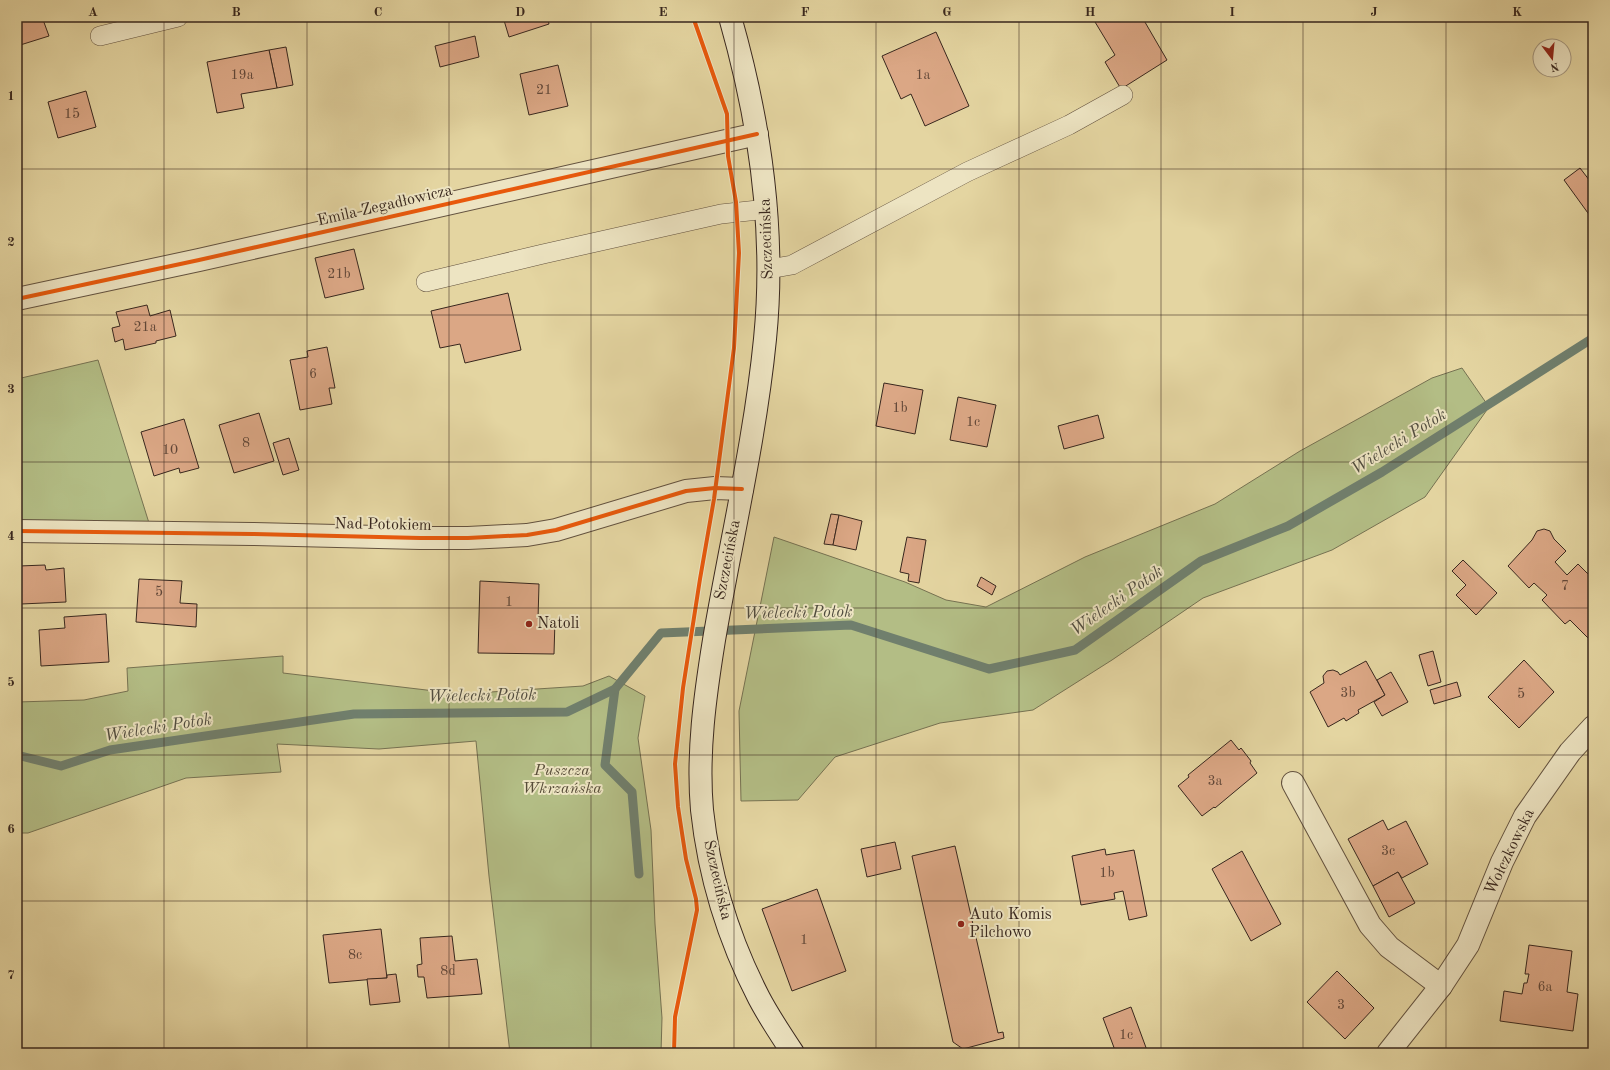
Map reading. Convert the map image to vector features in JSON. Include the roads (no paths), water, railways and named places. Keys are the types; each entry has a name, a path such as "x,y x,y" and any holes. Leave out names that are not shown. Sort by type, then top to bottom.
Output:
{"street":[{"name":"Szczecińska","path":"730,17 740,51 763,166 767,209 769,269 765,339 756,408 706,692 700,769 702,810 714,878 726,922 743,964 760,998 793,1053"},
{"name":"Emila Zegadłowicza","path":"17,299 199,260 757,134"},
{"name":"Nad Potokiem","path":"17,531 420,538 468,538 527,535 556,530 686,491 715,488 742,489"},
{"name":"Wołczkowska","path":"1388,1053 1441,986 1468,945 1502,862 1525,816 1570,752 1593,727"},
{"path":"1293,783 1370,926 1390,947 1441,986"}],"lane":[{"path":"100,36 178,17"},
{"path":"769,269 792,265 947,182 1000,155 1068,125 1123,96"},
{"path":"426,282 721,214 767,209"}],"waterway":[{"name":"Wielecki Potok","path":"17,755 61,766 110,750 354,714 567,712 615,689 661,633 851,625 989,669 1075,650 1201,561 1288,526 1382,472 1593,338"},
{"path":"615,689 605,765 632,792 639,874"}],"place":[{"name":"Natoli","path":"529,624"},
{"name":"Auto Komis Pilchowo","path":"961,924"}],"park label":[{"name":"Puszcza Wkrzańska","path":"562,780"}]}
